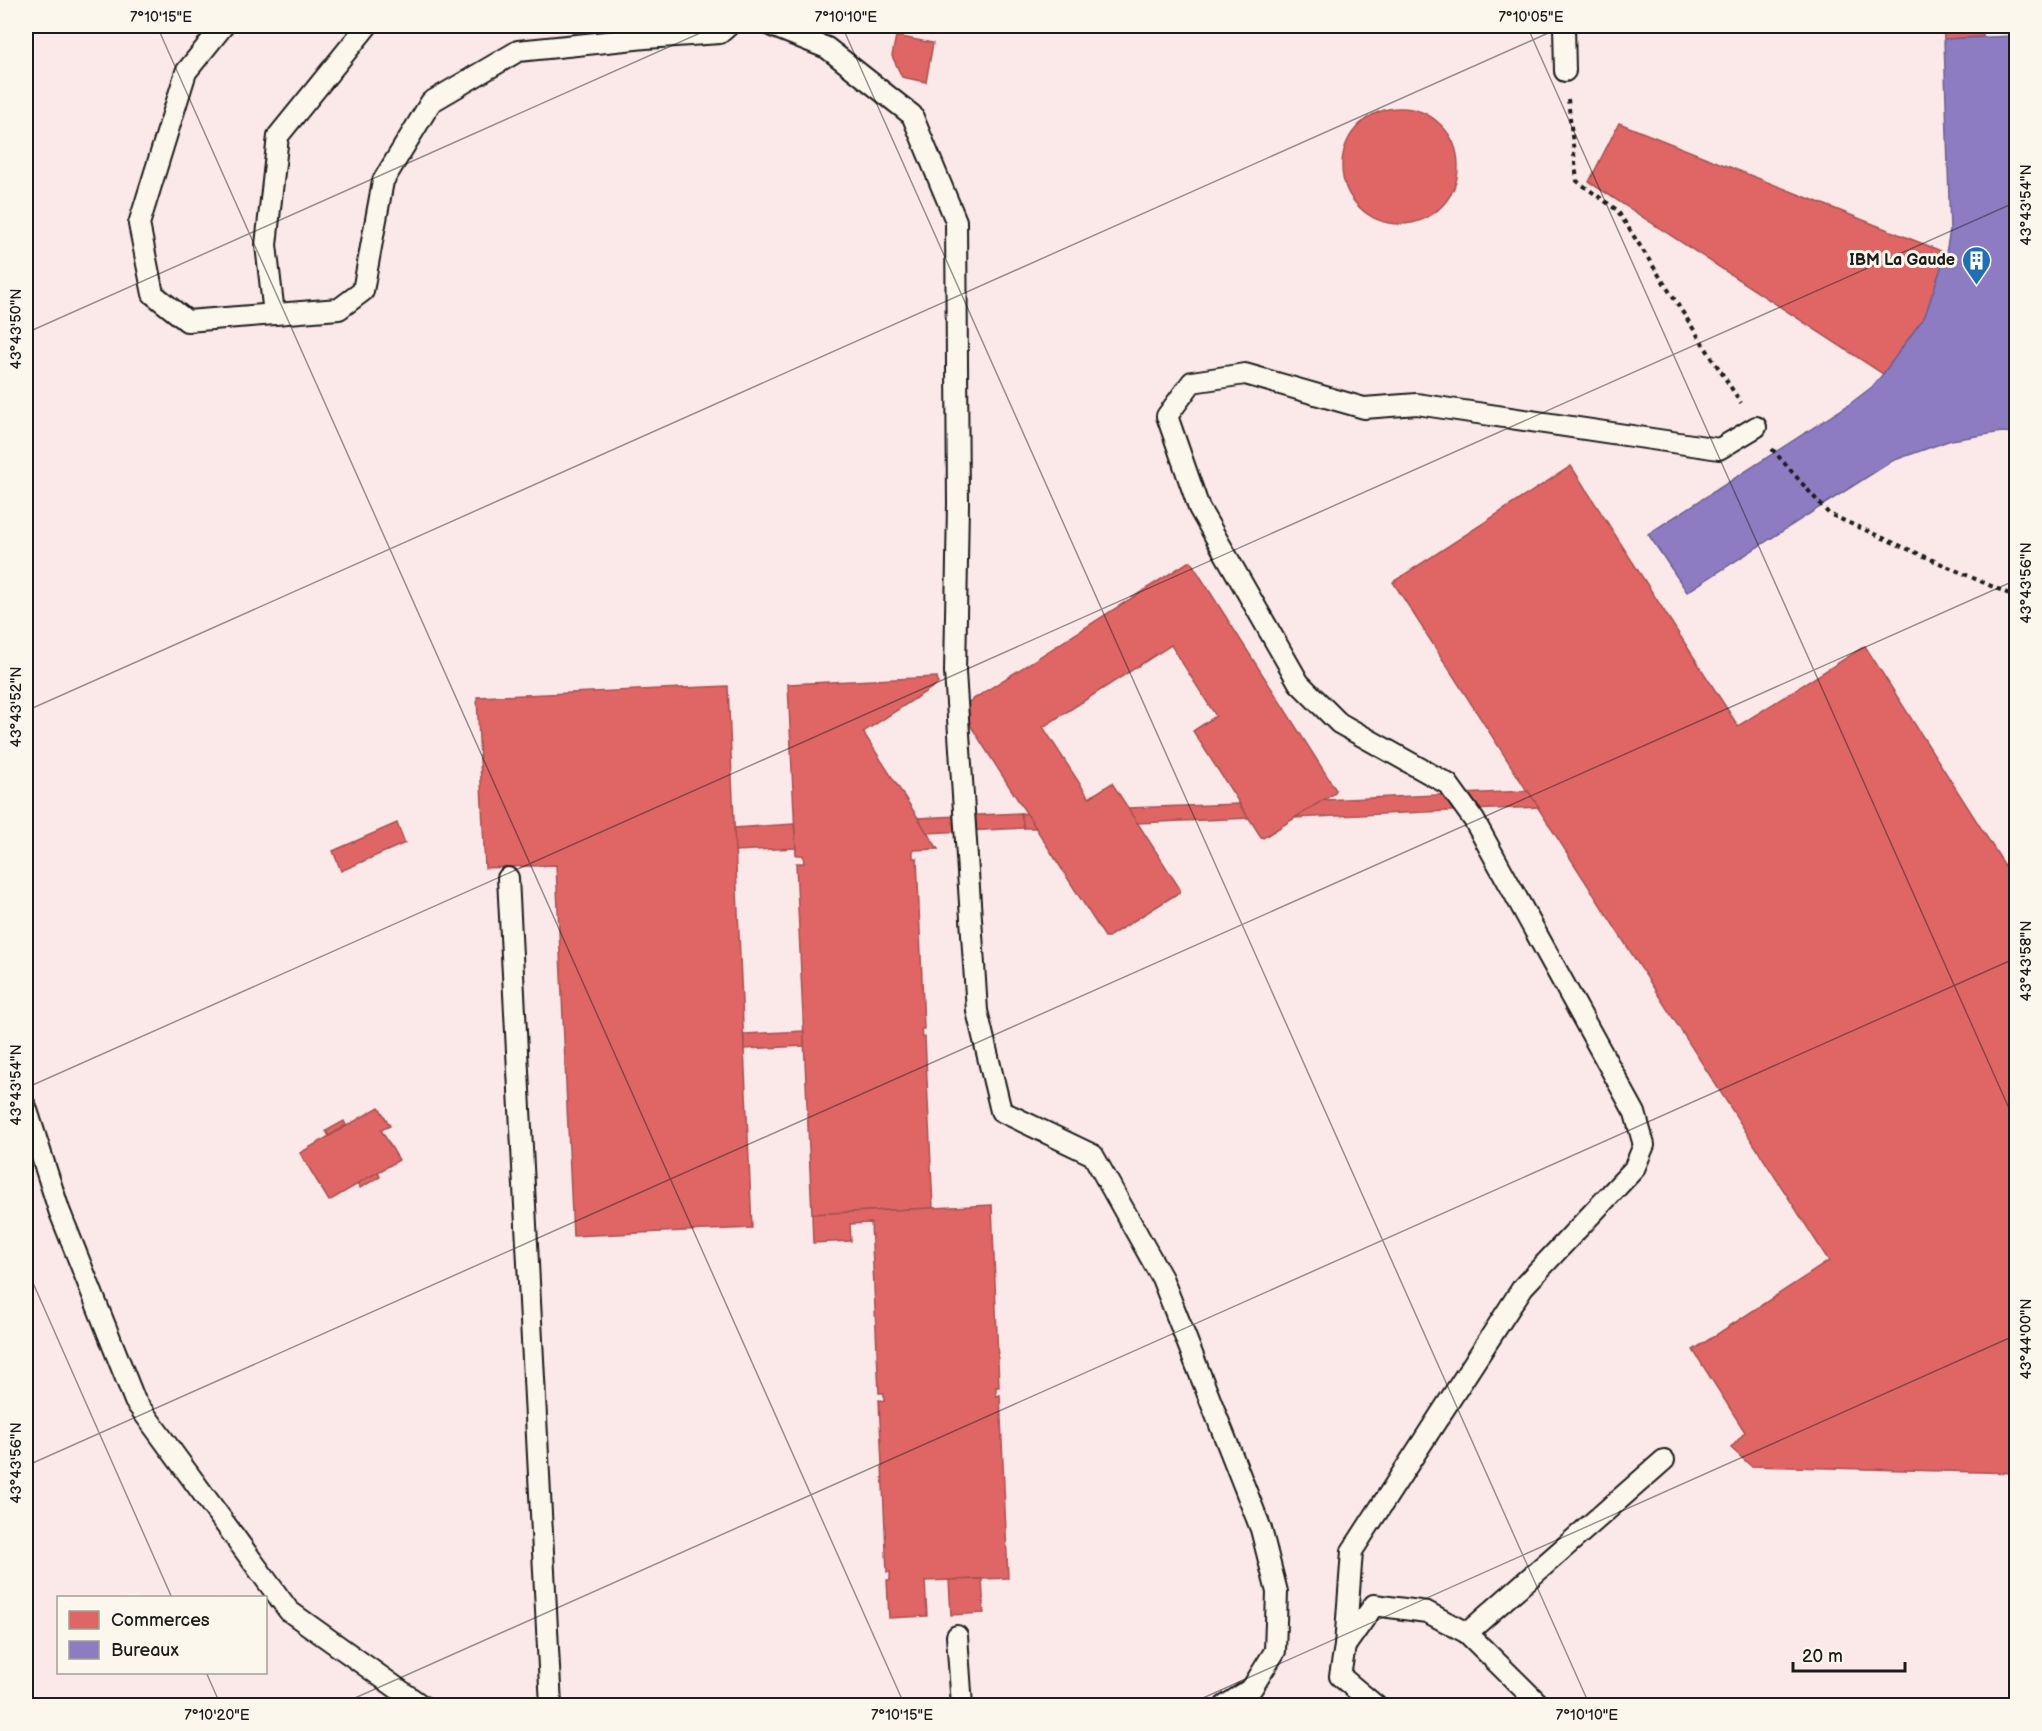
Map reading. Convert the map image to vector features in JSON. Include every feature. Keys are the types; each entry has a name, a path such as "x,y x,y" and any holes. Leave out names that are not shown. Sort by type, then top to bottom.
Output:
{"lane":[{"path":"223,26 186,72 140,224 153,294 187,321 339,309 363,291 383,181 431,102 518,51 720,33 728,26"},
{"path":"274,314 266,244 278,136 367,26"},
{"path":"772,26 827,48 912,115 956,221 958,504 955,672 977,1011 1001,1112 1093,1155 1162,1278 1261,1529 1277,1592 1275,1651 1252,1688 1225,1706"},
{"path":"1564,26 1565,71"},
{"path":"1376,1706 1340,1676 1345,1646 1352,1551 1523,1287 1635,1169 1644,1145 1635,1113 1474,820 1448,784 1339,723 1299,683 1199,508 1167,416 1192,382 1245,374 1364,408 1417,404 1719,449 1756,427"},
{"path":"508,878 551,1706"},
{"path":"26,1107 59,1210 135,1401 289,1611 422,1706"},
{"path":"1467,1634 1664,1460"},
{"path":"1345,1646 1374,1605 1427,1612 1467,1634 1541,1706"},
{"path":"957,1636 962,1706"}],"path":[{"path":"1565,71 1577,182 1617,210 1764,441 1829,514 2016,597"}],"shaded area":[{"name":"IBM La Gaude","path":"26,26 2016,26 2016,1705 26,1706"}],"building: Commerces":[{"path":"1983,26 1983,37 1944,39 1943,28"},
{"path":"896,36 933,43 926,82 902,77 892,56"},
{"path":"1400,108 1422,112 1441,125 1454,144 1458,166 1454,188 1441,207 1422,220 1400,224 1378,220 1359,207 1346,188 1342,166 1346,144 1359,125 1378,112"},
{"path":"1619,123 1946,253 1925,316 1883,374 1589,182"},
{"path":"1571,466 1738,726 1865,646 2016,883 2016,1473 1751,1466 1731,1448 1745,1432 1693,1350 1829,1261 1393,582"},
{"path":"1191,562 1336,790 1335,793 1263,838 1261,837 1193,731 1216,716 1171,645 1043,727 1089,798 1112,783 1180,889 1180,892 1105,937 960,709"},
{"path":"937,677 938,684 863,732 938,849 913,850 913,858 917,858 924,1029 921,1029 922,1037 925,1037 933,1208 812,1214 796,863 804,863 803,855 796,855 788,684"},
{"path":"728,686 752,1228 573,1236 556,865 485,868 477,697"},
{"path":"1528,791 1539,807 1295,818 1323,800"},
{"path":"1239,804 1249,818 1137,823 1128,808"},
{"path":"1021,813 1024,828 927,833 918,818"},
{"path":"1021,813 1027,814 1036,828 1024,828"},
{"path":"397,823 405,843 341,871 333,851"},
{"path":"794,824 796,848 735,851 734,828"},
{"path":"804,1031 804,1046 744,1049 744,1034"},
{"path":"379,1107 390,1126 381,1130 399,1160 329,1201 300,1153"},
{"path":"344,1121 346,1125 329,1136 326,1131"},
{"path":"378,1172 380,1177 360,1188 358,1183"},
{"path":"992,1205 999,1387 996,1387 996,1396 1000,1395 1008,1578 925,1581 927,1616 889,1618 887,1580 890,1580 890,1572 887,1572 879,1400 884,1401 884,1393 879,1393 871,1223 850,1224 851,1241 813,1243 812,1214"},
{"path":"982,1579 984,1613 951,1615 949,1580"}],"building: Bureaux":[{"name":"IBM La Gaude","path":"2014,36 2014,49 2016,49 2016,433 2002,432 1951,440 1892,461 1687,592 1648,534 1847,406 1872,387 1925,316 1946,253 1950,230 1944,39"}],"place":[{"name":"IBM La Gaude","path":"1976,286"}]}
